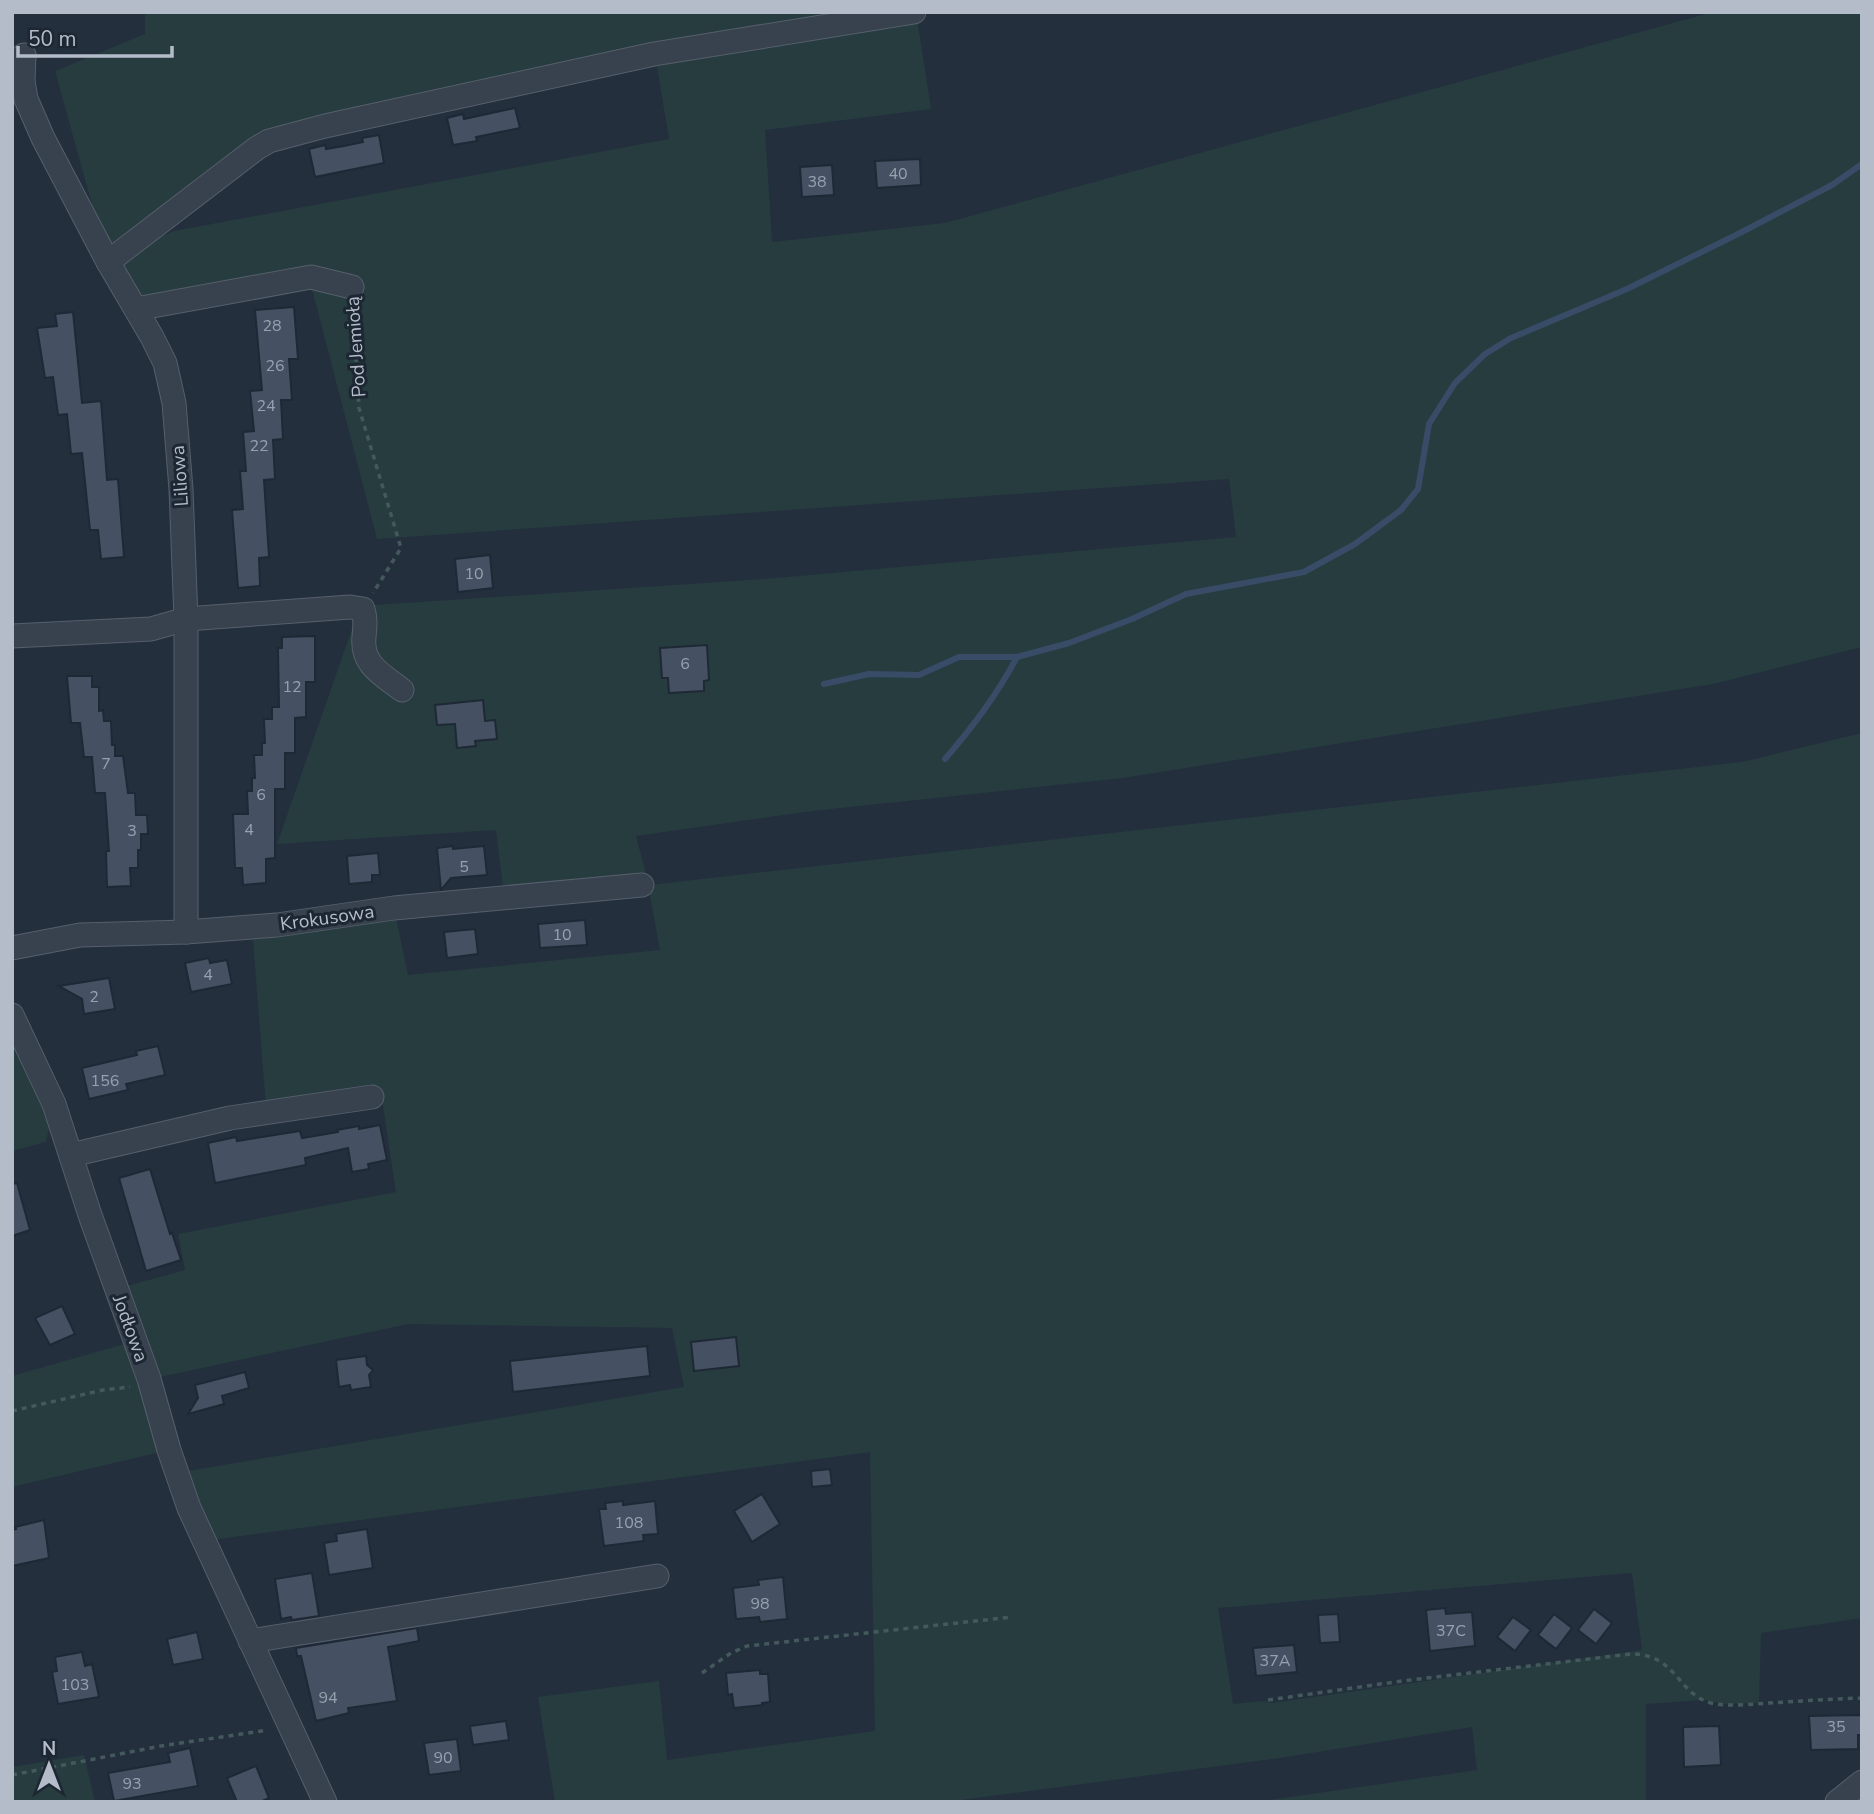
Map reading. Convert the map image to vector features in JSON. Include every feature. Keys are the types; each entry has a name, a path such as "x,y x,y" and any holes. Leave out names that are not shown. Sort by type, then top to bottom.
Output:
{"street":[{"path":"108,262 257,148 270,141 325,125 654,54 914,12"},
{"name":"Liliowa","path":"24,55 23,81 26,99 43,138 108,262 165,363 174,403 181,489 186,619 186,932"},
{"name":"Pod Jemiołą","path":"136,309 311,277 352,287"},
{"path":"12,636 151,629 186,619 350,607 363,609 366,617 363,648 370,665 402,690"},
{"name":"Krokusowa","path":"12,948 80,935 186,932 277,925 394,908 642,885"},
{"name":"Jodłowa","path":"12,1015 54,1104 150,1382 189,1508 325,1802"},
{"path":"71,1155 230,1118 372,1097"},
{"path":"250,1641 657,1576"},
{"path":"1837,1802 1862,1782"}],"path":[{"name":"Pod Jemiołą","path":"352,287 359,408 401,548 363,609"},
{"path":"12,1411 150,1382"},
{"path":"702,1673 731,1653 747,1646 1012,1616"},
{"path":"1268,1700 1495,1669 1631,1654 1652,1656 1660,1660 1694,1693 1712,1703 1862,1698"},
{"path":"12,1775 161,1746 290,1726"},
{"path":"1592,1802 1616,1802"}],"green space":[{"path":"145,12 916,12 931,109 765,130 772,242 945,223 1713,12 1862,12 1862,647 1713,684 1123,778 812,811 636,836 649,885 1742,762 1862,733 1862,1618 1761,1633 1759,1703 1727,1704 1703,1700 1646,1704 1646,1802 1256,1802 1477,1770 1472,1727 1280,1758 946,1802 555,1802 538,1697 659,1681 667,1760 875,1731 870,1452 203,1541 176,1473 684,1387 672,1328 408,1324 150,1379 169,1450 12,1487 12,1376 135,1341 116,1289 185,1270 178,1234 396,1192 382,1100 266,1107 252,927 394,908 408,975 660,950 648,885 504,895 496,830 277,844 360,606 765,579 1236,537 1229,479 377,539 311,285 141,317 108,262 55,71 145,34","holes":["655,55 669,139 174,231 113,259 270,141","1632,1573 1642,1650 1272,1703 1263,1701 1233,1704 1218,1608"]},
{"path":"12,1015 54,1104 46,1142 12,1151"},
{"path":"84,1755 95,1802 12,1802 12,1767"}],"building":[{"path":"515,108 520,128 453,145 447,118 463,114 464,119"},
{"path":"379,135 384,163 315,177 309,149 325,145 326,149 344,146 363,142 362,138"},
{"path":"920,159 921,185 877,188 875,161"},
{"path":"832,165 834,195 802,197 800,167"},
{"path":"294,307 298,359 289,359 292,400 281,400 283,439 273,440 275,479 264,480 269,557 259,558 260,586 238,588 232,510 243,509 240,471 246,471 243,432 254,431 250,391 262,390 255,310"},
{"path":"73,312 82,403 101,401 107,480 118,479 124,557 101,559 98,530 90,530 82,453 71,454 67,414 58,415 53,377 45,378 37,328 57,326 55,314"},
{"path":"490,555 493,588 458,592 455,559"},
{"path":"315,636 315,682 306,682 306,717 295,718 295,753 285,753 285,789 275,789 275,858 266,859 266,883 243,885 242,868 235,868 233,814 248,814 247,791 252,791 252,778 255,778 254,755 262,755 262,743 265,743 264,719 272,719 272,707 279,707 278,648 282,648 282,637"},
{"path":"707,645 709,680 704,681 704,691 669,693 668,678 662,678 660,648"},
{"path":"67,676 92,676 92,687 99,687 99,711 103,710 104,721 111,721 112,745 115,745 115,756 123,756 128,793 135,793 136,815 147,815 148,834 141,834 138,868 130,868 131,886 107,887 106,851 109,851 105,793 95,793 92,757 84,757 80,723 71,723"},
{"path":"483,700 485,721 495,720 497,739 475,741 476,746 457,748 455,724 437,725 435,705"},
{"path":"453,846 453,849 484,846 487,875 451,878 441,890 437,848"},
{"path":"378,853 380,875 372,875 372,882 349,884 347,856"},
{"path":"585,920 587,945 540,948 538,924"},
{"path":"475,929 478,954 447,958 444,932"},
{"path":"209,958 210,963 227,960 232,984 191,992 185,963"},
{"path":"109,978 115,1009 84,1014 82,999 59,986"},
{"path":"158,1046 165,1075 126,1084 128,1090 89,1099 82,1068 137,1055 136,1051"},
{"path":"380,1125 387,1160 368,1164 369,1169 352,1172 348,1148 305,1158 306,1165 215,1183 208,1143 236,1137 237,1141 300,1131 302,1138 359,1126 359,1129"},
{"path":"150,1169 181,1260 146,1271 119,1178"},
{"path":"17,1183 30,1230 12,1236 12,1184"},
{"path":"62,1306 75,1334 50,1345 35,1318"},
{"path":"736,1337 739,1366 694,1371 691,1342"},
{"path":"647,1346 650,1376 513,1392 510,1361"},
{"path":"366,1356 367,1365 373,1370 369,1375 371,1387 351,1390 350,1385 339,1387 336,1360"},
{"path":"245,1372 249,1388 222,1396 224,1404 188,1414 198,1398 195,1385"},
{"path":"830,1469 832,1485 812,1487 811,1471"},
{"path":"762,1494 780,1524 752,1542 734,1511"},
{"path":"623,1501 623,1505 655,1501 658,1534 643,1535 644,1541 604,1546 599,1509 606,1509 605,1503"},
{"path":"44,1520 49,1558 12,1566 12,1530"},
{"path":"367,1529 373,1568 329,1575 324,1543 337,1541 336,1534"},
{"path":"312,1573 319,1616 281,1619 275,1579"},
{"path":"783,1577 787,1619 760,1622 759,1617 736,1619 733,1588 759,1585 758,1580"},
{"path":"1445,1608 1446,1614 1472,1612 1475,1646 1430,1651 1426,1610"},
{"path":"1594,1609 1612,1623 1596,1644 1578,1630"},
{"path":"1338,1614 1340,1642 1320,1643 1318,1615"},
{"path":"1554,1614 1572,1628 1556,1649 1538,1635"},
{"path":"1513,1617 1531,1630 1515,1651 1497,1637"},
{"path":"417,1628 419,1641 388,1647 397,1701 348,1708 349,1713 316,1721 301,1656 297,1656 296,1648"},
{"path":"197,1632 203,1659 173,1665 167,1639"},
{"path":"1294,1645 1297,1672 1256,1676 1253,1648"},
{"path":"82,1652 85,1666 92,1664 99,1697 58,1704 52,1672 57,1671 55,1657"},
{"path":"760,1670 760,1674 768,1674 770,1702 734,1708 732,1694 728,1695 726,1673"},
{"path":"1862,1715 1862,1735 1858,1735 1858,1749 1811,1750 1809,1716"},
{"path":"506,1721 509,1740 473,1745 470,1726"},
{"path":"1719,1726 1721,1765 1684,1767 1683,1727"},
{"path":"457,1739 461,1771 429,1775 424,1743"},
{"path":"190,1748 198,1786 114,1801 108,1773 170,1762 168,1753"},
{"path":"256,1766 269,1798 260,1802 237,1802 227,1778"}],"waterway":[{"path":"824,684 869,674 919,675 959,657 1017,657 1069,643 1132,619 1186,594 1304,572 1355,544 1401,510 1418,489 1429,424 1455,383 1485,354 1511,338 1627,289 1740,233 1832,185 1862,164"},
{"path":"945,759 984,710 1017,657"}]}
